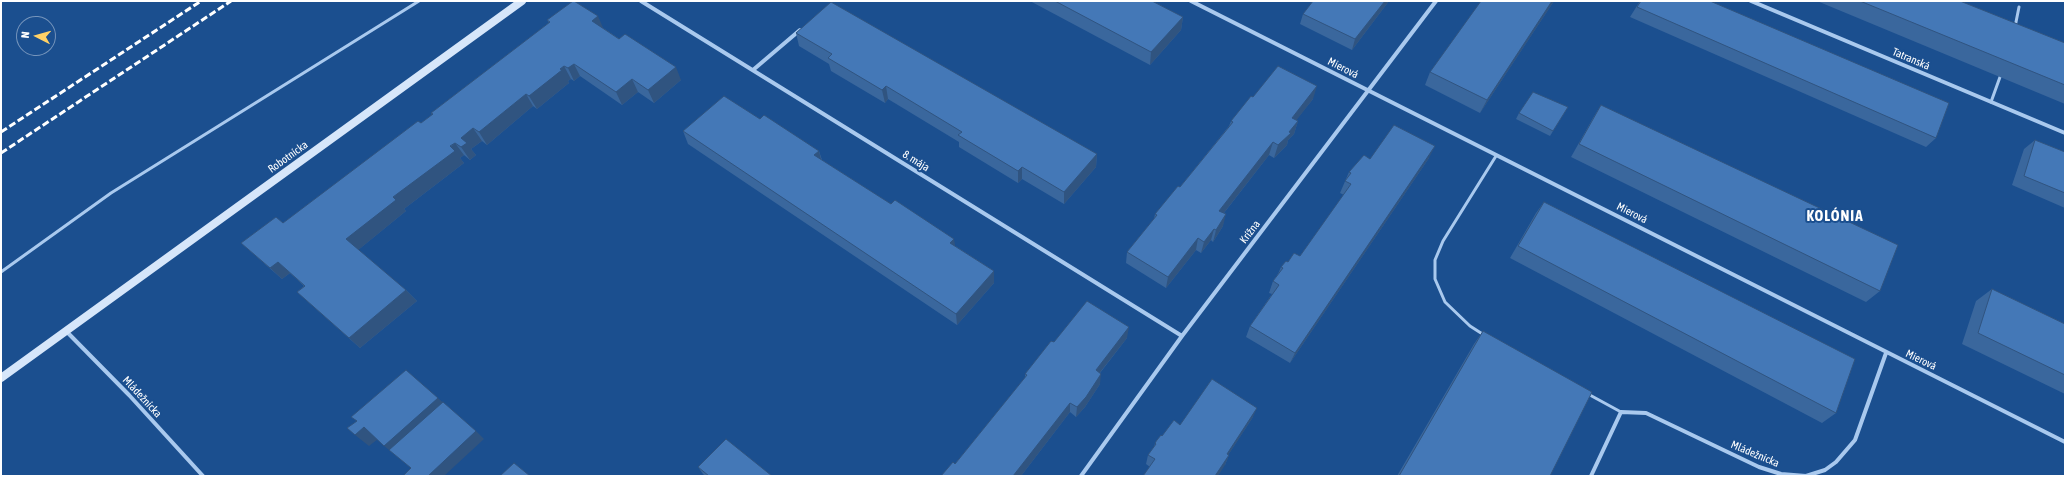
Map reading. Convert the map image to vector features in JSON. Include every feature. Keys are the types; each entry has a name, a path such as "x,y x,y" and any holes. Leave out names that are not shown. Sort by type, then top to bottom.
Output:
{"street":[{"name":"Robotnícka","path":"1,378 67,332 522,1"},
{"name":"8. mája","path":"641,1 1182,336"},
{"name":"Mierová","path":"1191,1 2065,442"},
{"name":"Krížna","path":"1081,476 1182,336 1436,1"},
{"name":"Tatranská","path":"1751,1 2065,133"},
{"path":"753,70 804,26"},
{"name":"Mládežnícka","path":"67,332 129,395 203,476"},
{"name":"Mládežnícka","path":"1621,412 1646,413 1760,468 1781,474 1806,476 1825,470 1836,462 1855,440 1886,353"},
{"path":"1591,476 1621,412"}],"lane":[{"path":"1,272 111,193 419,1"},
{"path":"2013,34 2019,7"},
{"path":"1991,102 2000,77"},
{"path":"1490,338 1470,326 1445,302 1435,279 1435,260 1443,241 1496,156"},
{"path":"1587,393 1621,412"}],"building":[{"path":"573,1 598,16 592,21 619,39 625,34 676,67 648,90 632,79 616,92 574,64 568,68 564,66 560,69 562,70 529,96 526,94 479,132 473,128 461,138 467,143 461,147 455,143 450,146 455,151 393,197 396,200 346,239 406,290 349,338 297,292 305,286 278,262 270,268 241,243 276,217 283,223 418,121 421,123 433,114 431,113 550,22 547,20"},
{"path":"1055,1 1152,1 1183,17 1151,52"},
{"path":"1313,1 1385,1 1355,39 1303,14"},
{"path":"1481,1 1552,1 1487,100 1430,72"},
{"path":"1641,1 1710,1 1949,103 1936,138 1637,7"},
{"path":"1860,1 1960,1 2065,43 2065,85"},
{"path":"831,2 1097,154 1064,192 1022,167 1018,171 958,135 962,132 886,86 882,90 828,58 832,54 796,33"},
{"path":"1278,66 1317,86 1292,118 1298,121 1289,132 1291,133 1278,145 1273,142 1219,211 1226,214 1216,230 1214,229 1204,242 1198,238 1168,277 1127,252 1157,215 1155,214 1178,186 1180,187 1233,122 1231,121 1251,96 1253,97"},
{"path":"1533,92 1568,107 1553,131 1519,113"},
{"path":"724,96 760,119 764,115 819,151 814,155 891,204 895,200 954,239 950,243 994,271 956,314 683,131"},
{"path":"1601,105 1898,245 1880,291 1579,144"},
{"path":"1394,125 1435,146 1295,353 1250,326 1279,285 1273,281 1283,268 1281,267 1286,261 1288,262 1294,253 1300,256 1351,184 1345,181 1351,173 1349,172 1364,155 1370,159"},
{"path":"2035,140 2065,152 2065,193 2024,176"},
{"path":"1544,202 1855,359 1836,413 1518,246"},
{"path":"1992,289 2065,324 2065,375 1978,333"},
{"path":"1087,301 1129,327 1096,370 1101,374 1086,397 1077,407 1070,403 1013,476 941,476 953,462 955,464 1027,375 1025,374 1051,341 1054,342"},
{"path":"1483,331 1592,392 1550,476 1399,476"},
{"path":"406,370 438,398 384,446 364,427 355,435 347,428 357,421 351,417"},
{"path":"1212,379 1257,408 1227,454 1229,455 1215,476 1143,476 1155,459 1148,455 1156,444 1155,443 1157,440 1161,435 1162,436 1174,420 1180,425"},
{"path":"443,402 476,431 428,476 403,476 411,468 389,450"},
{"path":"726,439 772,476 709,476 698,467"},
{"path":"514,463 530,476 500,476"}],"railway":[{"path":"1,132 201,1"},
{"path":"1,153 231,1"}],"district":[{"name":"KOLÓNIA","path":"1835,216"}]}
